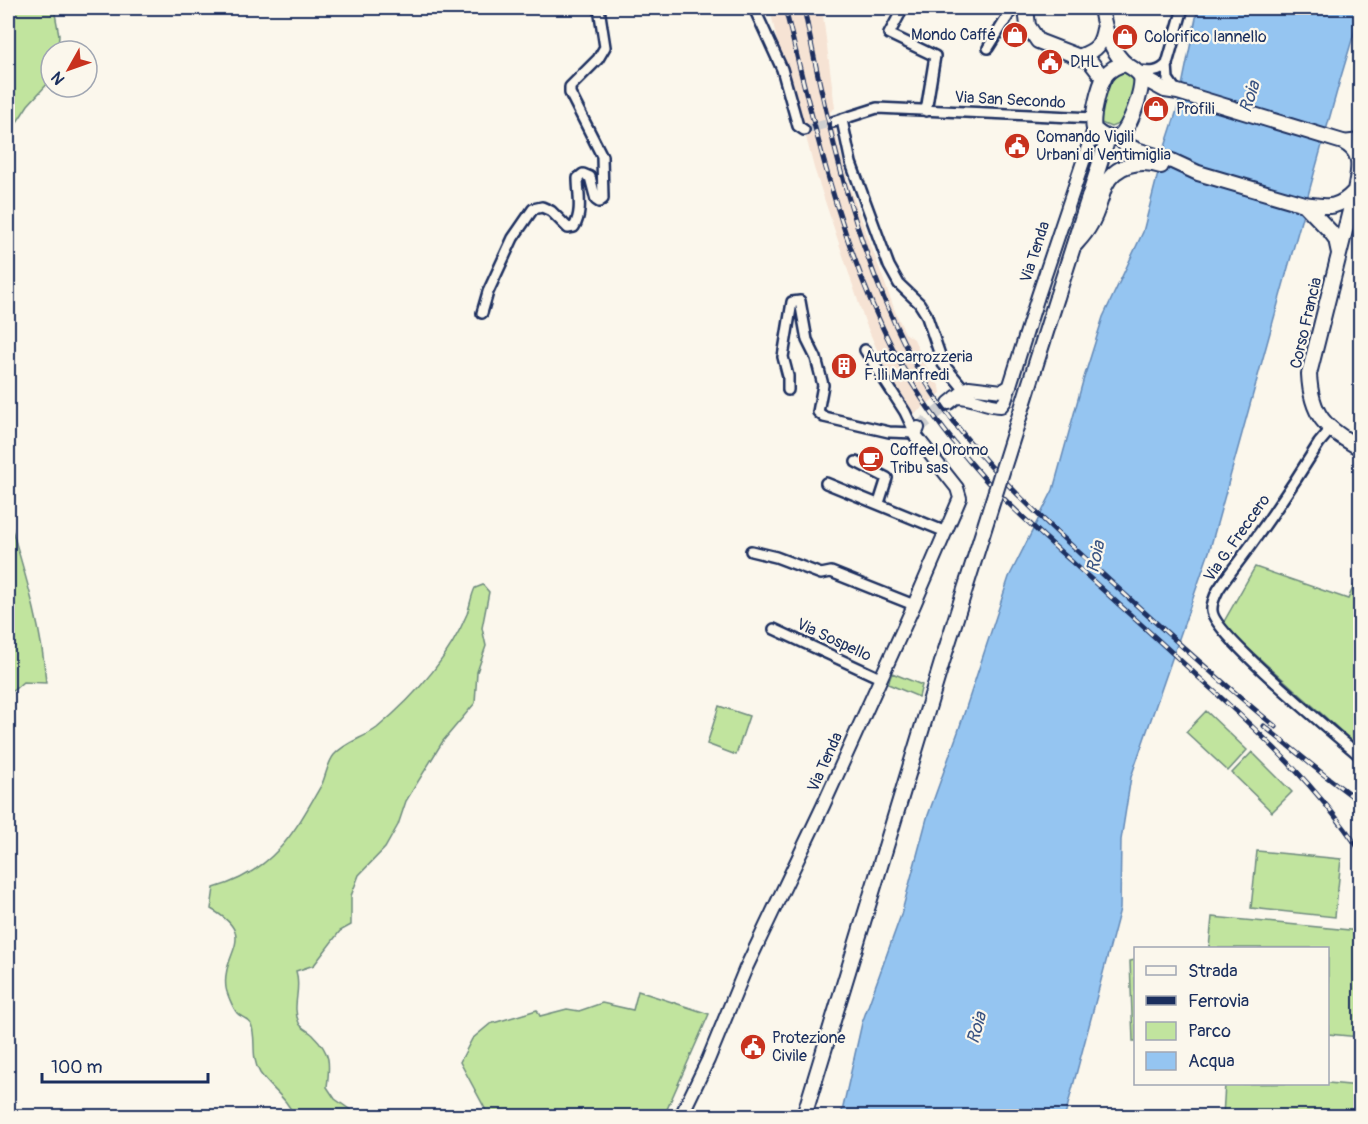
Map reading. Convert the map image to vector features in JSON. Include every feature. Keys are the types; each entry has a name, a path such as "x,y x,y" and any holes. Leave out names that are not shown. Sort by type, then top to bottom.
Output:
{"main road":[{"path":"1026,8 1028,26 1038,41 1082,56 1096,66 1104,79"},
{"path":"804,1116 943,659 1073,247 1117,140 1128,125 1141,85 1135,71 1115,50 1104,29 1101,8"},
{"path":"1082,56 1094,51 1101,42 1104,29"},
{"path":"1198,173 1172,160 1145,153 1117,140 1094,124 1104,79 1113,69 1135,71 1170,88 1336,140 1351,146 1360,163"},
{"name":"Via Tenda","path":"956,397 964,397 994,406 1005,401 1094,124"},
{"path":"1336,140 1360,140"},
{"path":"1073,247 1090,225 1111,176 1118,169 1136,163 1151,162 1175,170 1198,173 1304,204 1330,207 1346,201 1355,191"},
{"name":"Corso Francia","path":"1360,163 1310,374 1310,394 1319,415 1330,430 1360,448"},
{"path":"1304,204 1324,223 1336,239 1339,255"},
{"name":"Via Tenda","path":"681,1116 708,1060 745,970 823,806 914,605 960,498 960,492 918,439 917,430"}],"street":[{"path":"482,313 488,292 509,246 533,209 542,207 551,211 568,228 574,227 578,220 579,210 578,178 583,174 590,177 596,200 599,202 603,199 602,156 570,93 570,87 598,59 605,47 599,8"},
{"path":"754,8 782,69 798,126 804,130"},
{"name":"Via San Secondo","path":"903,8 889,34 935,56 926,111"},
{"path":"987,48 1013,8"},
{"path":"1170,88 1167,64 1183,8"},
{"path":"1135,71 1152,73 1167,64"},
{"name":"Via San Secondo","path":"956,397 926,314 919,303 899,284 890,266 837,121 877,104 926,111 1094,124"},
{"path":"788,390 788,376 783,357 792,302 800,301 807,340 816,358 823,385 818,412 824,417 889,432 917,430 865,350"},
{"name":"Via G. Freccero","path":"1330,430 1253,543 1219,588 1213,599 1212,611 1216,623 1229,638 1360,756"},
{"path":"856,462 887,478 879,503"},
{"path":"826,483 946,532"},
{"path":"751,551 821,574 831,572 914,605"},
{"name":"Via Sospello","path":"774,629 880,678"}],"shaded area":[{"path":"770,8 822,8 835,108 830,112 849,185 895,311 905,333 914,339 925,364 940,387 941,393 912,416 882,361 865,322 814,168 788,67 779,51"}],"green space":[{"path":"8,8 54,8 59,39 39,39 39,93 17,122 8,146"},
{"path":"1123,72 1134,81 1134,95 1121,123 1111,127 1099,120 1102,106 1112,80"},
{"path":"8,516 41,641 46,683 23,682 8,695"},
{"path":"1255,567 1348,599 1360,572 1360,748 1222,625"},
{"path":"483,585 489,592 482,628 486,646 477,672 475,703 443,741 406,801 398,825 385,848 359,875 351,896 351,925 340,931 314,965 296,971 298,984 296,1010 299,1023 319,1041 326,1053 329,1065 327,1087 335,1099 359,1116 294,1116 287,1104 260,1073 255,1061 254,1035 251,1024 237,1013 228,994 226,975 236,937 226,919 211,909 214,888 252,872 279,849 291,835 322,784 334,755 377,728 429,677 459,631 475,588"},
{"path":"892,673 922,685 919,697 888,684"},
{"path":"719,706 749,716 736,755 707,744"},
{"path":"1206,711 1247,750 1228,771 1186,732"},
{"path":"1252,752 1292,792 1272,812 1232,773"},
{"path":"1257,851 1341,859 1335,917 1251,908"},
{"path":"1212,917 1360,931 1360,1037 1329,1034 1329,947 1209,947"},
{"path":"1134,960 1134,1041 1133,1041 1130,961"},
{"path":"638,991 709,1014 664,1116 489,1116 460,1062 472,1039 490,1024 537,1010 540,1016 567,1009 579,1011 602,1003 633,1010"},
{"path":"1329,1083 1360,1086 1360,1116 1223,1116 1225,1085 1329,1085"}],"water":[{"name":"Roia","path":"1198,8 1360,8 1360,13 1210,549 1131,777 1121,840 1120,909 1065,1116 841,1116 862,1023 901,915 927,818 1009,577 1053,490 1103,317 1143,232 1177,110"}],"tunnel":[{"path":"804,130 833,122"},
{"path":"918,428 949,403"}],"railway":[{"path":"785,8 830,184 859,270 895,353 924,402 993,488 1269,743 1326,805 1360,850"},
{"path":"804,8 832,139 871,267 907,349 948,415 997,474 1024,501 1171,636 1276,727"},
{"path":"1264,726 1360,802"}],"place":[{"name":"Mondo Caffé","path":"1015,35"},
{"name":"Colorifico Iannello","path":"1125,37"},
{"name":"DHL","path":"1050,62"},
{"name":"Profili","path":"1156,109"},
{"name":"Comando Vigili Urbani di Ventimiglia","path":"1017,146"},
{"name":"Autocarrozzeria F.lli Manfredi","path":"844,366"},
{"name":"Coffeel Oromo Tribu sas","path":"871,459"},
{"name":"Protezione Civile","path":"753,1047"}]}
